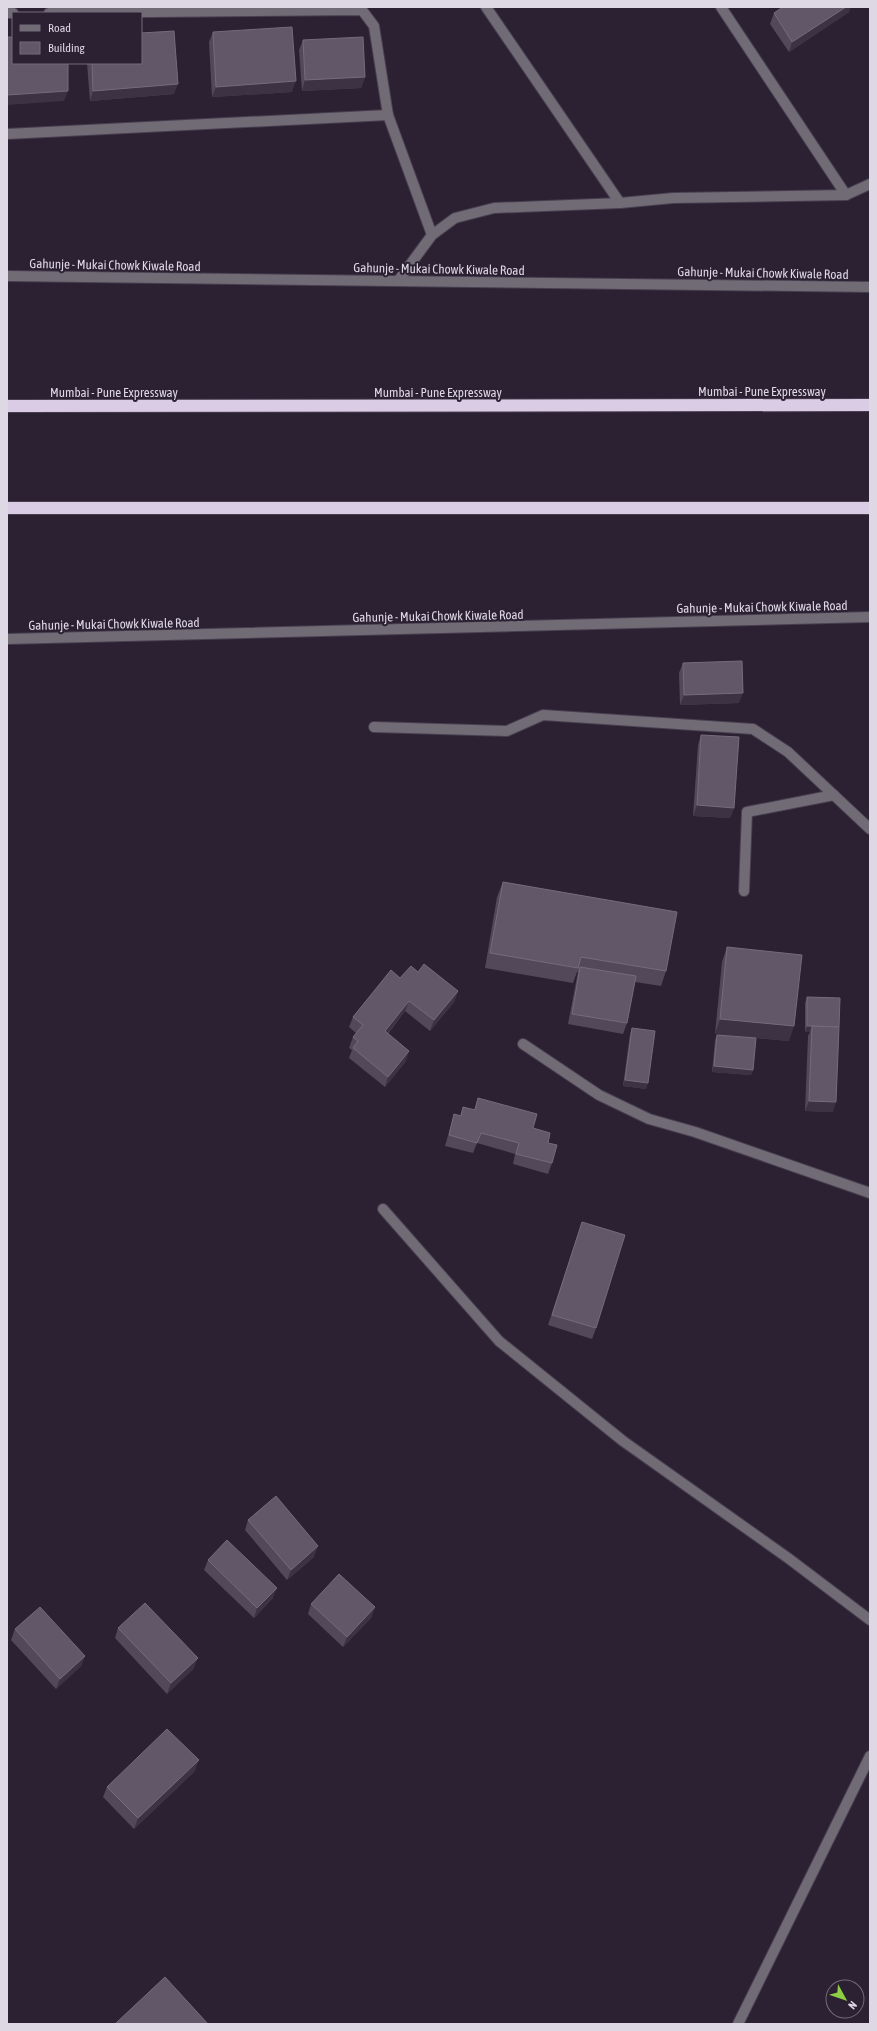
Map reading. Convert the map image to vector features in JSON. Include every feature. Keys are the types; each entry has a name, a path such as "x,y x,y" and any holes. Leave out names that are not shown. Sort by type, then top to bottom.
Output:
{"highway":[{"name":"Mumbai - Pune Expressway","path":"7,406 870,405"},
{"path":"7,508 870,508"}],"street":[{"path":"486,7 620,203"},
{"path":"721,7 846,195"},
{"path":"142,12 362,10 374,26 388,114 432,235"},
{"path":"7,134 388,114"},
{"path":"398,281 432,235 455,218 494,208 620,203 673,198 846,195 870,184"},
{"name":"Gahunje - Mukai Chowk Kiwale Road","path":"7,276 870,287"},
{"name":"Gahunje - Mukai Chowk Kiwale Road","path":"7,639 870,617"},
{"path":"374,728 507,731 543,715 753,729 788,752 870,829"},
{"path":"744,891 747,812 834,795"},
{"path":"523,1044 599,1095 649,1119 695,1132 870,1192"},
{"path":"383,1209 499,1341 623,1441 788,1558 870,1620"},
{"path":"738,2024 870,1756"}],"building":[{"path":"783,7 846,7 792,42 774,13"},
{"path":"292,27 296,81 216,87 213,32"},
{"path":"174,31 178,84 93,91 92,64 142,64 142,33"},
{"path":"7,37 12,37 12,64 68,64 68,91 7,95"},
{"path":"363,37 365,77 305,80 303,40"},
{"path":"742,661 743,693 684,695 683,663"},
{"path":"701,735 739,737 734,808 697,805"},
{"path":"503,882 677,912 666,971 581,957 578,968 490,953"},
{"path":"727,947 802,955 794,1026 720,1019"},
{"path":"424,964 458,991 434,1020 409,1001 385,1031 409,1051 388,1077 353,1048 358,1041 353,1037 363,1025 353,1017 391,970 400,978 411,966 418,972"},
{"path":"580,967 636,976 627,1023 572,1014"},
{"path":"807,997 840,998 839,1027 807,1026"},
{"path":"812,1026 839,1027 836,1102 809,1101"},
{"path":"632,1028 655,1031 648,1083 625,1080"},
{"path":"717,1035 756,1038 753,1070 714,1066"},
{"path":"478,1098 537,1114 533,1128 550,1133 548,1143 557,1145 552,1163 516,1154 519,1143 481,1133 477,1143 449,1135 454,1114 461,1116 463,1107 475,1110"},
{"path":"582,1222 625,1235 596,1328 552,1315"},
{"path":"276,1496 318,1546 291,1570 248,1520"},
{"path":"227,1540 277,1588 257,1608 208,1560"},
{"path":"339,1574 375,1607 347,1637 311,1604"},
{"path":"145,1603 198,1658 171,1683 118,1628"},
{"path":"40,1607 85,1656 60,1679 15,1629"},
{"path":"167,1729 199,1760 138,1818 107,1787"},
{"path":"165,1977 208,2024 115,2024"}]}
